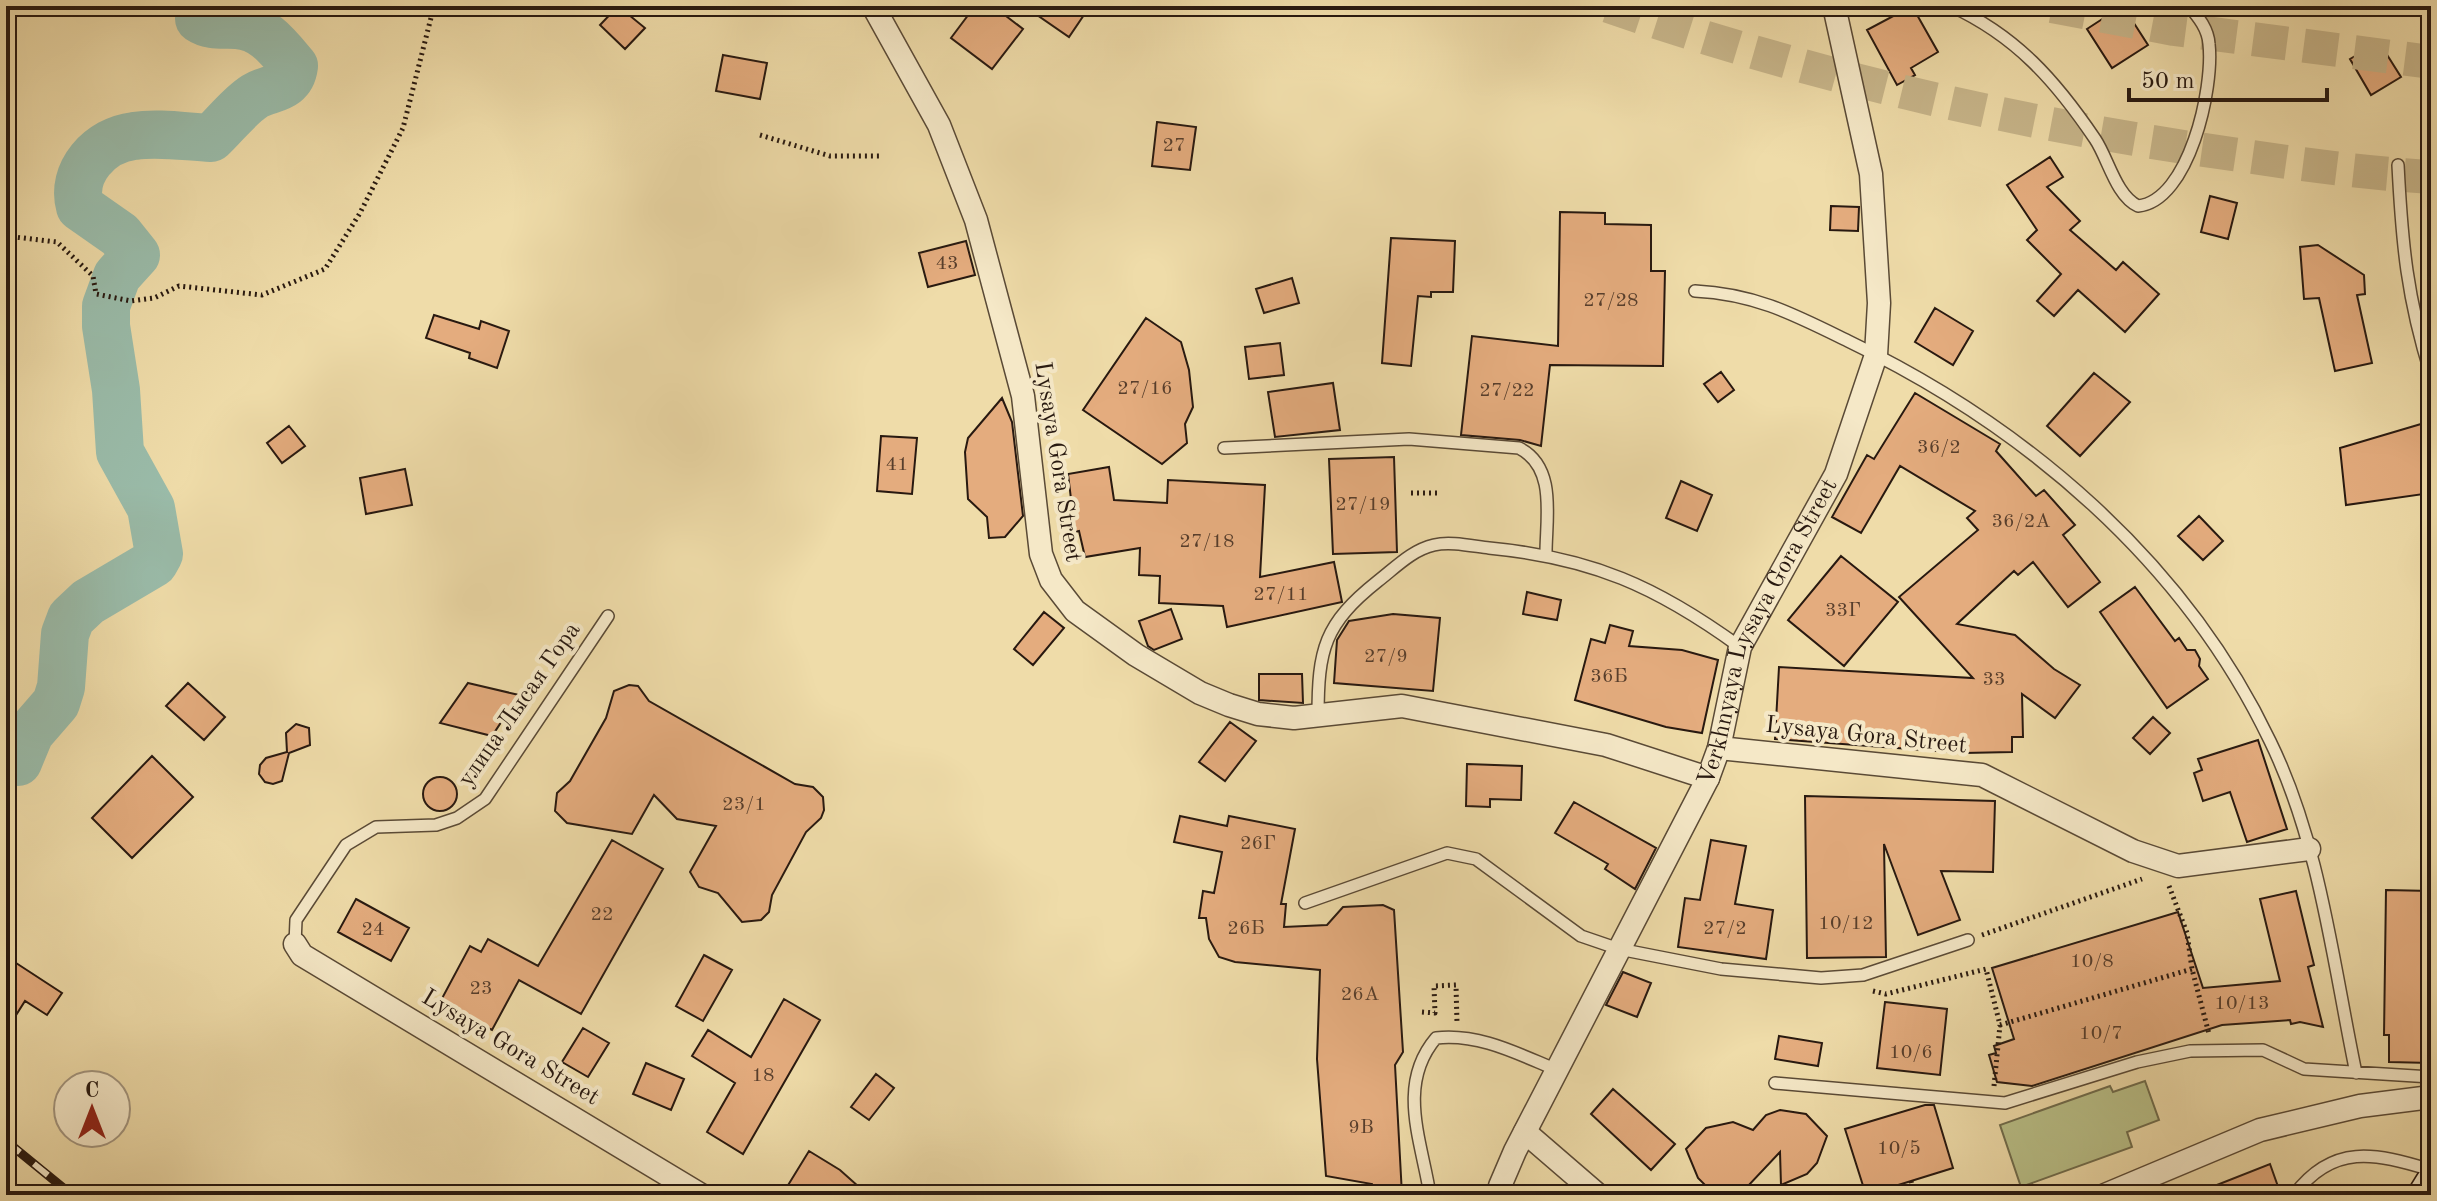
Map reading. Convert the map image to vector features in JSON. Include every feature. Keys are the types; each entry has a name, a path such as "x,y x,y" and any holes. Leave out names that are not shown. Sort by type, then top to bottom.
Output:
{"street":[{"name":"Lysaya Gora Street","path":"873,6 939,125 976,220 1023,396 1041,554 1051,580 1075,611 1136,655 1200,693 1258,714 1318,717 1368,708 1402,706 1606,745 1708,778"},
{"name":"Verkhnyaya Lysaya Gora Street","path":"1525,1132 1708,778 1719,748 1740,647 1836,474 1876,355 1879,303 1871,174 1834,6"},
{"name":"Lysaya Gora Street","path":"1719,748 1982,775 2133,851 2178,866 2309,849"},
{"name":"Lysaya Gora Street","path":"295,944 302,955 701,1195"},
{"path":"2105,1195 2260,1130 2360,1106 2431,1097"},
{"path":"1501,1195 1505,1174 1525,1132 1598,1195"},
{"path":"2423,1195 2431,1182"}],"lane":[{"path":"1951,6 2000,31 2025,51 2095,139 2123,193 2138,206 2151,204 2165,196 2195,140 2207,93 2209,43 2205,27 2189,6"},
{"path":"2398,165 2403,261 2414,321 2431,375"},
{"path":"1695,291 1732,293 1769,303 1876,355 1968,406 2049,464 2115,526 2167,585 2224,660 2271,742 2309,849 2356,1073"},
{"path":"1224,448 1409,439 1519,448 1533,458 1545,478 1546,553"},
{"path":"1318,717 1318,666 1332,626 1352,602 1413,554 1438,544 1546,553 1651,589 1683,606 1740,647"},
{"name":"улица Лысая Гора","path":"295,944 296,920 346,845 376,827 446,822 472,810 485,799 608,616"},
{"path":"1305,903 1447,853 1476,859 1581,936 1619,949 1721,969 1821,978 1863,975 1968,940"},
{"path":"1430,1195 1423,1150 1416,1136 1414,1094 1417,1069 1424,1052 1436,1038 1457,1036 1493,1044 1557,1070"},
{"path":"1775,1083 2012,1101 2137,1062 2190,1051 2263,1050 2304,1069 2431,1077"},
{"path":"2294,1195 2302,1183 2336,1158 2393,1158 2431,1170"}],"path":[{"path":"6,236 57,242 93,276 96,294 131,301 154,298 179,286 262,295 325,269 360,213 403,128 434,6"},
{"path":"760,135 830,156 879,156"},
{"path":"1411,493 1439,493"},
{"path":"1968,940 2148,877"},
{"path":"2168,884 2187,933 2192,969 2209,1036"},
{"path":"1821,978 1886,994 1929,980 1986,969 2000,1025 1994,1092 2008,1093 2012,1101"},
{"path":"2000,1025 2192,969"},
{"path":"1422,1012 1435,1013 1434,986 1456,985 1457,1036"},
{"path":"1911,1181 1914,1195"}],"green space":[{"path":"2145,1081 2159,1120 2127,1132 2132,1147 2021,1187 2000,1125 2110,1086 2113,1092"}],"building":[{"path":"618,6 645,28 625,49 600,25"},
{"path":"975,6 993,6 1023,29 992,69 951,38"},
{"path":"1024,6 1090,6 1069,37"},
{"path":"1912,6 1938,52 1911,68 1915,75 1897,85 1867,30"},
{"path":"2112,6 2129,6 2130,17 2148,45 2112,68 2087,29 2110,14"},
{"path":"2379,42 2401,77 2371,95 2350,59"},
{"path":"723,55 767,63 760,99 716,91"},
{"path":"1157,122 1196,127 1190,170 1152,166"},
{"path":"2050,157 2063,177 2047,187 2080,221 2070,230 2116,270 2123,262 2159,294 2125,332 2078,290 2054,316 2037,301 2061,274 2027,240 2037,230 2007,185"},
{"path":"2210,196 2237,203 2228,239 2201,232"},
{"path":"1831,206 1859,207 1858,231 1830,230"},
{"path":"1560,212 1605,213 1605,224 1651,225 1651,271 1665,271 1663,366 1550,365 1541,446 1520,440 1461,435 1472,336 1558,346"},
{"path":"1391,238 1455,241 1453,292 1431,292 1431,297 1418,296 1411,366 1382,363"},
{"path":"966,241 975,275 928,287 919,253"},
{"path":"2318,245 2364,275 2365,294 2357,295 2372,363 2335,371 2319,298 2304,299 2300,247"},
{"path":"1292,278 1299,303 1264,313 1256,289"},
{"path":"1935,308 1973,331 1953,365 1915,342"},
{"path":"434,315 479,329 481,321 509,331 497,368 469,358 470,353 426,338"},
{"path":"1146,318 1181,342 1189,370 1193,407 1185,424 1187,443 1162,464 1083,410"},
{"path":"1280,343 1284,375 1249,379 1245,347"},
{"path":"1721,372 1734,390 1718,402 1704,384"},
{"path":"2094,373 2130,402 2080,456 2047,426"},
{"path":"1333,383 1340,430 1275,437 1268,392"},
{"path":"1915,393 2000,444 1996,451 2036,496 2044,490 2075,525 2063,535 2100,582 2068,607 2033,562 2018,575 2014,571 1957,624 2015,635 2054,669 2080,685 2055,718 2022,694 2023,737 2012,737 2012,752 1964,753 1775,739 1779,667 1973,678 1899,597 1978,530 1967,518 1975,511 1900,466 1861,533 1832,517 1867,455 1874,459"},
{"path":"1002,398 1012,422 1023,516 1005,537 989,538 987,517 968,499 965,452 968,438"},
{"path":"2421,424 2431,445 2431,493 2346,505 2340,448"},
{"path":"289,426 305,446 282,463 267,443"},
{"path":"881,436 917,438 912,494 877,491"},
{"path":"1394,457 1397,552 1333,554 1329,459"},
{"path":"1109,467 1114,500 1167,503 1168,480 1265,485 1260,577 1334,562 1342,602 1227,627 1223,606 1159,603 1160,576 1139,575 1140,548 1085,557 1079,531 1075,532 1068,474"},
{"path":"405,469 412,505 366,514 360,478"},
{"path":"1681,481 1712,495 1697,531 1666,518"},
{"path":"2199,516 2223,541 2203,560 2178,536"},
{"path":"1841,556 1898,602 1844,666 1788,620"},
{"path":"2135,587 2175,641 2179,638 2187,650 2195,650 2200,659 2199,666 2208,679 2167,708 2100,612"},
{"path":"1527,592 1561,600 1557,620 1523,614"},
{"path":"1171,609 1182,639 1154,650 1148,646 1139,621"},
{"path":"1044,612 1064,628 1033,665 1014,649"},
{"path":"1393,614 1440,618 1433,691 1334,683 1337,640 1349,621"},
{"path":"1610,625 1633,631 1629,646 1682,650 1718,660 1702,733 1666,727 1575,700 1591,639 1605,643"},
{"path":"1259,674 1302,674 1303,703 1259,700"},
{"path":"188,683 225,717 204,740 166,706"},
{"path":"468,683 519,695 492,736 440,723"},
{"path":"629,685 638,686 649,701 795,784 813,787 823,797 821,818 806,832 772,895 769,912 761,920 742,922 718,893 699,887 690,872 716,826 677,819 654,795 632,834 567,823 555,811 557,793 570,781 606,718 614,691"},
{"path":"2153,717 2170,733 2150,754 2133,738"},
{"path":"1230,722 1256,741 1225,781 1199,762"},
{"path":"296,724 309,728 310,745 289,753 282,781 273,784 265,782 259,774 260,765 266,758 287,752 286,733"},
{"path":"2258,740 2287,829 2247,842 2230,792 2203,801 2194,773 2202,770 2198,759"},
{"path":"152,756 193,797 132,858 92,818"},
{"path":"1467,764 1522,766 1521,800 1490,799 1490,807 1466,806"},
{"path":"440,777 452,782 457,794 452,806 440,811 428,806 423,794 428,782"},
{"path":"1805,796 1995,801 1993,872 1941,871 1960,920 1918,935 1884,844 1886,957 1807,958"},
{"path":"1574,802 1656,848 1635,889 1605,869 1608,864 1555,833"},
{"path":"1180,816 1227,826 1229,816 1295,829 1281,904 1286,904 1284,927 1327,925 1343,907 1383,905 1394,910 1403,1052 1395,1065 1402,1195 1373,1195 1372,1184 1326,1176 1317,1059 1320,970 1235,962 1219,957 1209,939 1206,918 1199,918 1203,891 1214,893 1222,852 1174,842"},
{"path":"612,840 663,869 581,1014 519,980 492,1030 439,1004 470,946 481,952 488,939 538,966"},
{"path":"1711,840 1746,846 1735,904 1773,910 1766,959 1678,947 1685,898 1700,900"},
{"path":"2386,890 2431,891 2431,1063 2389,1062 2389,1035 2384,1035"},
{"path":"2296,891 2314,965 2308,967 2323,1027 2300,1022 2291,1024 2290,1020 2222,1025 2032,1086 1997,1082 1989,1055 1996,1053 1994,1046 2014,1039 1992,968 2178,912 2203,988 2280,981 2260,899"},
{"path":"356,899 409,928 391,961 338,932"},
{"path":"704,955 732,970 703,1021 676,1006"},
{"path":"13,961 62,993 47,1015 25,1001 6,1031 6,972"},
{"path":"1623,972 1651,983 1637,1017 1606,1005"},
{"path":"784,999 820,1020 743,1154 707,1132 735,1083 692,1056 708,1030 751,1057"},
{"path":"1885,1002 1947,1009 1940,1075 1877,1068"},
{"path":"583,1028 609,1043 588,1077 562,1062"},
{"path":"1779,1036 1822,1043 1818,1066 1775,1059"},
{"path":"646,1063 684,1079 671,1110 633,1094"},
{"path":"876,1074 894,1088 869,1120 851,1107"},
{"path":"1613,1089 1675,1144 1651,1170 1591,1114"},
{"path":"1934,1105 1953,1168 1866,1195 1845,1129"},
{"path":"1780,1110 1806,1114 1827,1136 1817,1163 1807,1174 1781,1185 1780,1152 1748,1186 1729,1195 1707,1187 1698,1178 1686,1149 1706,1128 1733,1122 1753,1130 1766,1115"},
{"path":"809,1151 840,1170 868,1195 782,1195"},
{"path":"2270,1164 2281,1195 2194,1195 2194,1194"}],"waterway":[{"path":"18,762 30,733 56,703 61,687 65,634 71,618 88,602 154,563 159,554 151,508 120,452 116,390 106,326 106,306 117,276 136,255 120,235 80,207 79,182 90,160 99,151 122,139 153,134 211,138 249,100 289,80 294,66 270,39 255,30 199,19 200,6"}],"tunnel":[{"path":"1608,6 1839,76 1994,112 2232,154 2332,168 2431,177"},
{"path":"2052,6 2174,29 2431,62"}],"railway":[{"path":"6,1141 72,1195"}]}
